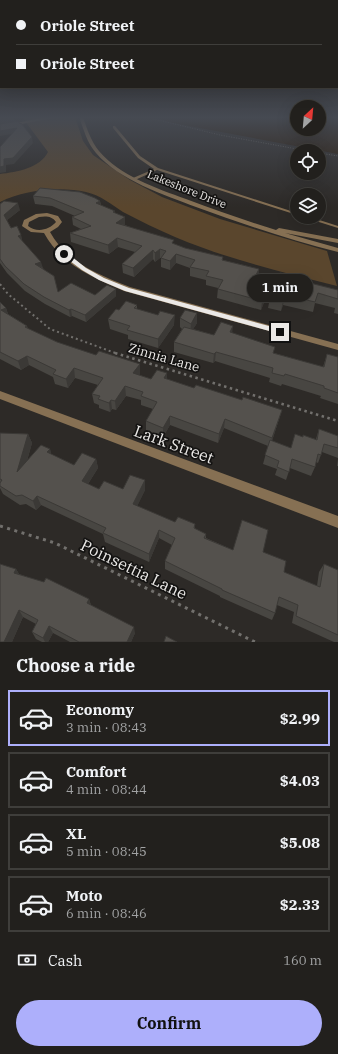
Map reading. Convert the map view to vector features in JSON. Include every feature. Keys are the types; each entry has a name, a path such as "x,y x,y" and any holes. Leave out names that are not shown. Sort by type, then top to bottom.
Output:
{"street":[{"name":"Lakeshore Drive","path":"94,147 108,162 134,179 219,214 267,228 338,241"},
{"path":"38,215 57,217 59,222 58,225 46,231 30,230 25,226 25,224 29,218 38,215"},
{"name":"Lakeshore Drive","path":"267,228 289,237 338,250"},
{"path":"46,231 48,238 71,260 102,279 127,289 338,347"},
{"name":"Lark Street","path":"0,395 338,522"}],"lane":[{"path":"131,147 139,157 157,169 290,212"},
{"path":"134,179 157,169"},
{"path":"326,223 338,227"}],"path":[{"path":"326,154 338,156"},
{"name":"Zinnia Lane","path":"0,284 8,294 50,329 121,356 164,367 338,421"},
{"name":"Poinsettia Lane","path":"0,526 55,543 255,642"}],"shaded area":[{"path":"44,147 87,147 93,155 130,180 162,197 220,219 327,251 337,286 296,276 195,245 142,222 91,193 65,189 42,190 20,195 0,202 0,174 14,172 34,165 40,162 48,152"},
{"path":"326,147 338,147 338,154 326,152"}],"building":[{"path":"0,147 23,147 13,158 4,159 4,166 0,167"},
{"path":"40,188 80,192 95,198 100,201 96,203 125,217 116,223 174,240 172,243 185,248 223,257 222,260 259,269 250,287 266,291 262,301 218,289 223,280 206,276 209,271 190,267 195,260 176,254 170,261 161,258 166,251 160,249 155,253 153,250 133,268 122,264 142,246 117,238 108,245 70,233 91,226 72,217 84,212 50,198 33,196"},
{"path":"4,201 18,203 4,215 11,228 17,226 21,235 18,236 41,262 35,264 54,276 58,292 71,283 95,295 107,285 116,289 85,315 71,309 69,310 44,297 24,284 5,266 0,259 0,204"},
{"path":"280,273 291,275 290,278 338,290 338,299 318,293 315,302 285,295 283,301 270,298"},
{"path":"126,301 137,305 134,308 158,315 160,311 175,315 158,339 127,330 130,326 108,319 116,309 119,310"},
{"path":"0,302 6,308 1,310 27,326 25,327 57,342 96,355 99,351 140,364 133,373 151,379 157,370 167,373 164,378 194,388 196,385 242,400 243,397 282,410 272,438 225,419 219,434 170,416 163,428 146,421 157,402 141,396 143,392 125,386 115,401 111,400 109,403 98,399 100,396 92,394 103,378 74,368 66,379 53,374 56,370 27,356 18,361 0,352"},
{"path":"185,310 197,313 191,324 180,318"},
{"path":"221,322 233,326 230,332 275,347 273,353 324,367 327,354 338,357 338,393 324,388 324,386 285,374 284,376 272,373 273,368 216,352 214,354 174,342 184,327 214,335"},
{"path":"319,429 338,436 338,448 324,444 321,455 318,454 315,467 292,459 289,472 277,467 279,461 265,455 270,440 291,448 295,434 317,440"},
{"path":"0,433 28,434 17,472 41,445 50,449 47,452 74,465 82,453 96,459 82,481 99,489 104,481 123,489 130,475 145,480 133,504 175,522 178,517 195,524 194,528 206,534 204,538 233,550 242,520 268,530 263,552 286,561 284,572 320,587 324,564 338,570 338,635 296,616 298,605 279,597 275,613 222,590 165,561 175,538 159,530 149,554 103,533 106,528 37,496 33,501 22,495 16,496 0,486 2,480 0,479"},
{"path":"0,564 16,569 14,573 44,582 46,578 89,599 87,603 134,627 127,642 79,642 49,626 43,638 32,632 38,620 19,610 4,642 0,642"},
{"path":"166,636 177,642 164,642"}],"route":[{"path":"64,254 84,269 102,279 127,289 280,332"}]}
